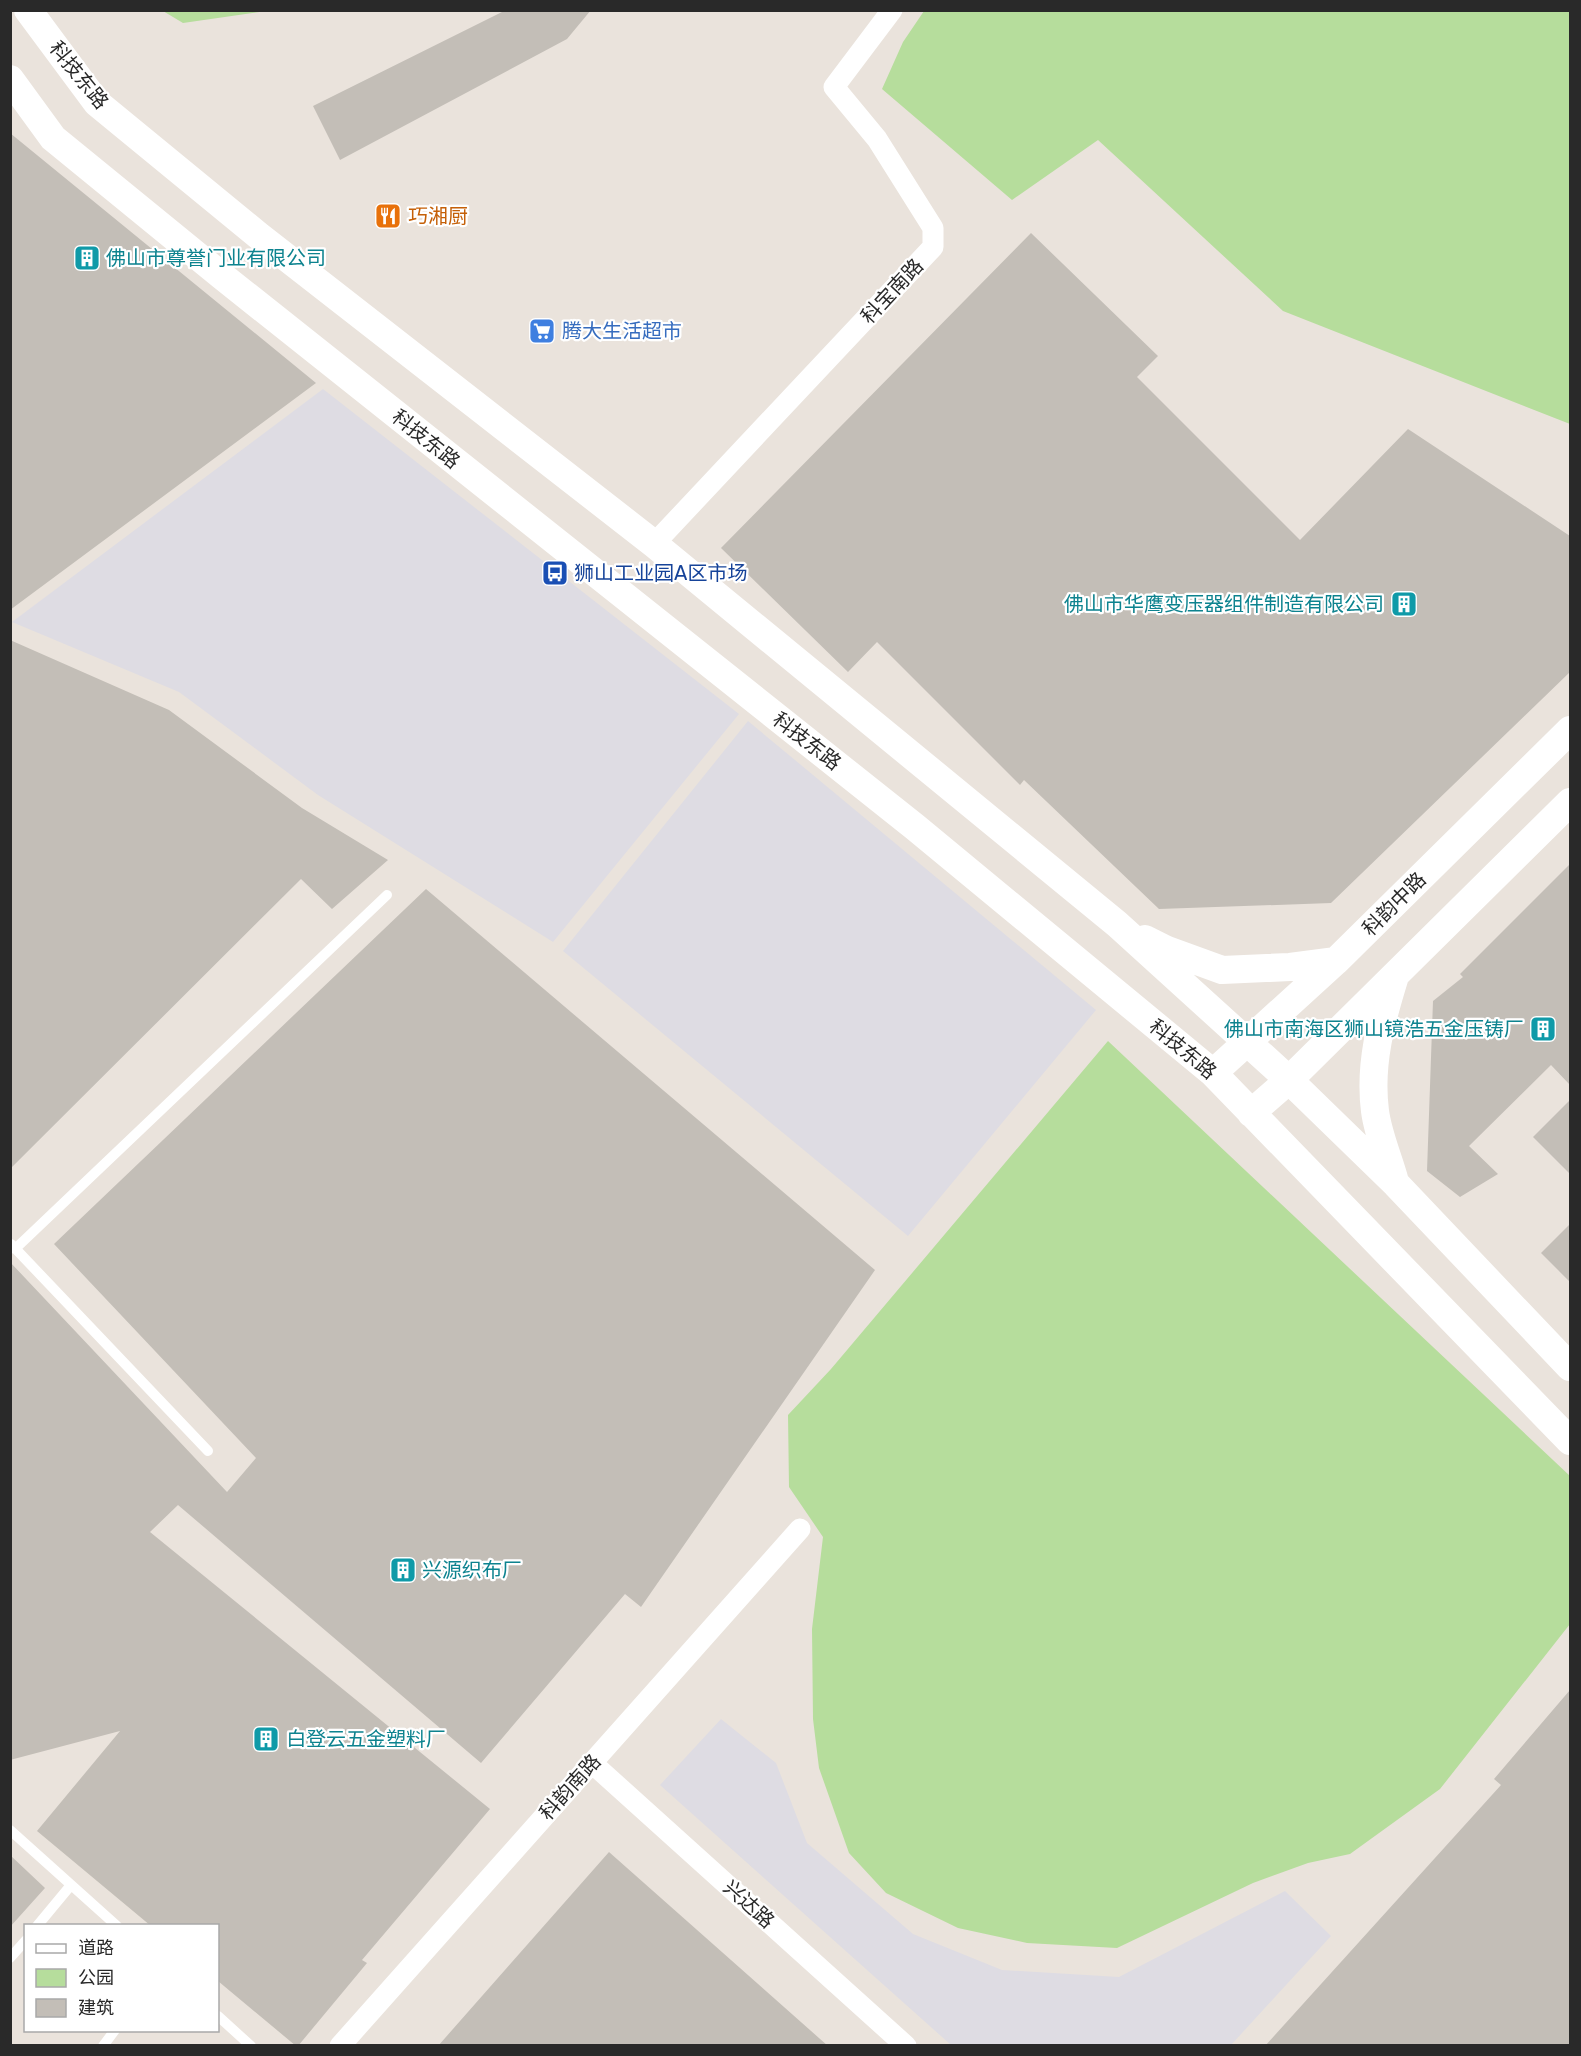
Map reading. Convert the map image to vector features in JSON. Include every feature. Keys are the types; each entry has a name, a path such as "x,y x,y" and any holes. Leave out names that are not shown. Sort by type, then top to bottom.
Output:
{"main road":[{"name":"科技东路","path":"28,10 97,103 259,236 654,544 1117,924"},
{"name":"科技东路","path":"10,79 53,138 62,146 231,284 915,827 1213,1073 1570,1441"},
{"name":"科韵中路","path":"1213,1073 1336,961 1570,730"},
{"path":"1251,1113 1289,1080 1570,802"},
{"path":"1117,924 1167,950 1222,970 1290,967 1336,961"},
{"path":"1117,924 1289,1080 1396,1184 1570,1367"},
{"path":"1396,1184 1375,1113 1372,1072 1381,1023 1397,972"}],"street":[{"name":"科宝南路","path":"654,544 933,247 933,228 877,139 834,87 892,10"},
{"name":"科韵南路","path":"340,2046 800,1529"},
{"name":"兴达路","path":"592,1763 906,2046"}],"lane":[{"path":"208,1451 13,1246 387,895"},
{"path":"10,1830 115,1924"},
{"path":"39,1924 71,1885"},
{"path":"10,1958 24,1942"},
{"path":"219,2017 251,2046"},
{"path":"103,2046 114,2032"}],"shaded area":[{"path":"323,389 739,714 553,942 318,795 179,692 12,622"},
{"path":"748,721 1096,1010 908,1236 563,951"},
{"path":"721,1719 776,1763 807,1843 913,1934 1002,1970 1119,1977 1285,1891 1331,1936 1231,2045 951,2045 660,1785"}],"green space":[{"path":"163,11 267,11 183,23"},
{"path":"924,11 1570,11 1570,424 1283,311 1098,140 1012,200 882,89 903,42"},
{"path":"1108,1041 1570,1476 1570,1624 1440,1789 1350,1854 1308,1863 1253,1883 1117,1948 1027,1943 958,1928 886,1893 849,1853 819,1768 813,1719 812,1629 823,1537 789,1487 788,1415 831,1369"}],"building":[{"path":"506,10 591,10 567,39 340,160 313,106"},
{"name":"佛山市尊誉门业有限公司","path":"10,133 316,383 10,610"},
{"path":"1031,233 1158,356 1137,377 1300,540 1408,429 1570,536 1570,672 1331,903 1159,909 1024,780 1020,785 877,642 848,672 721,548"},
{"path":"10,640 169,710 302,808 388,860 332,909 301,879 10,1169"},
{"path":"1570,864 1570,1085 1551,1065 1469,1146 1498,1174 1460,1197 1427,1171 1433,1001 1463,977 1460,974"},
{"path":"426,889 875,1270 641,1607 625,1594 481,1763 178,1505 150,1532 490,1809 362,1960 367,1963 298,2046 219,1982 219,1924 149,1924 37,1831 120,1731 10,1760 10,1262 227,1492 256,1458 54,1244"},
{"path":"1570,1100 1570,1174 1533,1137"},
{"path":"1570,1224 1570,1282 1541,1253"},
{"path":"1570,1690 1570,2046 1265,2046 1501,1785 1494,1779"},
{"path":"609,1852 828,2046 438,2046"},
{"path":"10,1855 45,1888 10,1927"}],"place":[{"name":"巧湘厨","path":"388,216"},
{"name":"佛山市尊誉门业有限公司","path":"87,258"},
{"name":"腾大生活超市","path":"542,331"},
{"name":"狮山工业园A区市场","path":"555,573"},
{"name":"佛山市华鹰变压器组件制造有限公司","path":"1404,604"},
{"name":"佛山市南海区狮山镜浩五金压铸厂","path":"1543,1029"},
{"name":"兴源织布厂","path":"403,1570"},
{"name":"白登云五金塑料厂","path":"266,1739"}]}
